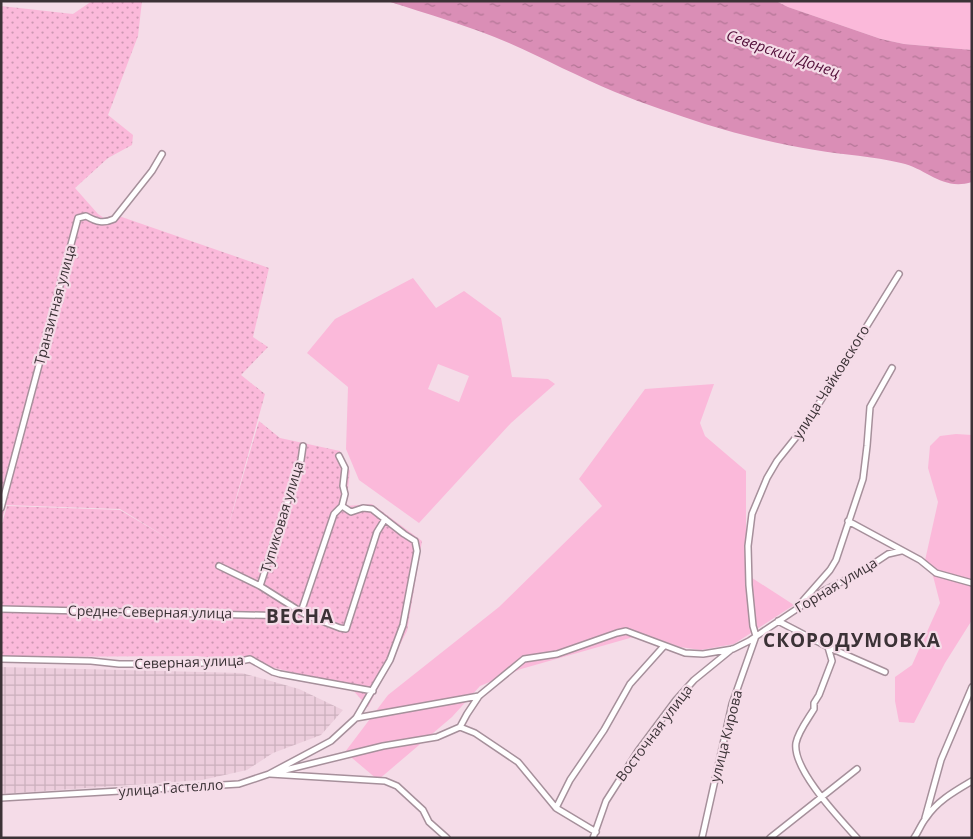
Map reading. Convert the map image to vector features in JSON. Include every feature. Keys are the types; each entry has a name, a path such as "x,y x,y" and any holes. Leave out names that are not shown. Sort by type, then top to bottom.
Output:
{"street":[{"name":"Транзитная улица","path":"1,508 78,218 86,216 105,223 114,219 152,171 162,154"},
{"name":"улица Чайковского","path":"756,636 752,626 749,585 748,546 752,514 767,478 777,461 805,426 899,274"},
{"path":"798,607 830,570 836,560 862,479 870,408 892,368"},
{"name":"Тупиковая улица","path":"260,586 301,460 303,446"},
{"path":"299,611 334,514 342,506 345,494 343,486 345,468 339,456"},
{"path":"342,506 351,512 363,508 372,509 415,541 417,551 403,626 390,660 356,718"},
{"path":"219,566 260,586 299,611 346,629 377,532 385,519"},
{"path":"848,522 920,560 936,574 970,584"},
{"name":"Горная улица","path":"460,727 479,696 524,659 557,654 626,631 664,646 696,655 733,649 756,636 798,607 888,554 901,551"},
{"name":"Средне-Северная улица","path":"1,609 291,616 299,611"},
{"path":"778,621 828,647 885,672"},
{"name":"улица Кирова","path":"702,838 732,704 756,636"},
{"path":"556,808 570,780 604,730 630,684 664,646"},
{"path":"828,647 832,661 814,703 814,709 796,741 796,756 822,797 857,838"},
{"name":"Восточная улица","path":"593,838 606,801 638,751 676,700 694,680 733,649"},
{"name":"Северная улица","path":"1,660 168,664 236,662 250,659 280,674 373,691"},
{"path":"914,838 925,818 941,760 972,687"},
{"path":"356,718 479,696"},
{"name":"улица Гастелло","path":"1,798 239,784 269,774 331,741 356,718"},
{"path":"269,774 383,746 437,737 460,727 475,733 518,762 556,808 596,832"},
{"path":"770,838 857,769"},
{"path":"269,774 385,781 397,786 423,810 429,822 447,838"},
{"path":"925,818 953,792 972,781"}],"shaded area":[{"path":"92,1 142,1 138,36 108,115 133,135 132,145 108,158 75,188 98,214 104,218 116,215 269,268 253,337 268,347 241,375 265,394 225,538 259,421 280,438 340,451 350,471 346,506 372,504 422,541 407,631 368,707 350,687 255,663 197,656 1,657 1,527 7,506 120,510 174,542 120,509 6,505 1,523 1,6 73,14"},
{"path":"776,1 972,1 972,50 904,44 881,39 788,7"},
{"path":"413,278 436,308 464,291 501,318 512,377 548,379 555,384 511,423 419,523 359,480 346,449 348,387 307,353 335,319","holes":["438,364 469,376 459,402 428,389"]},
{"path":"714,384 700,423 705,436 746,471 746,574 794,605 734,644 701,650 680,647 644,634 521,669 480,686 452,717 378,780 345,752 388,695 499,607 602,506 579,479 645,389"},
{"path":"972,435 972,620 945,663 914,723 899,722 895,701 895,677 912,665 940,603 932,572 924,565 938,502 928,468 930,446 940,436"},
{"path":"1,667 242,673 299,689 343,710 321,735 273,753 247,770 202,780 1,794"}],"water":[{"name":"Северский Донец","path":"387,1 776,1 788,7 881,39 904,44 972,50 972,182 952,184 943,182 901,163 787,145 705,124 615,92 494,37"}],"district":[{"name":"ВЕСНА","path":"300,616"},
{"name":"СКОРОДУМОВКА","path":"852,640"}]}
